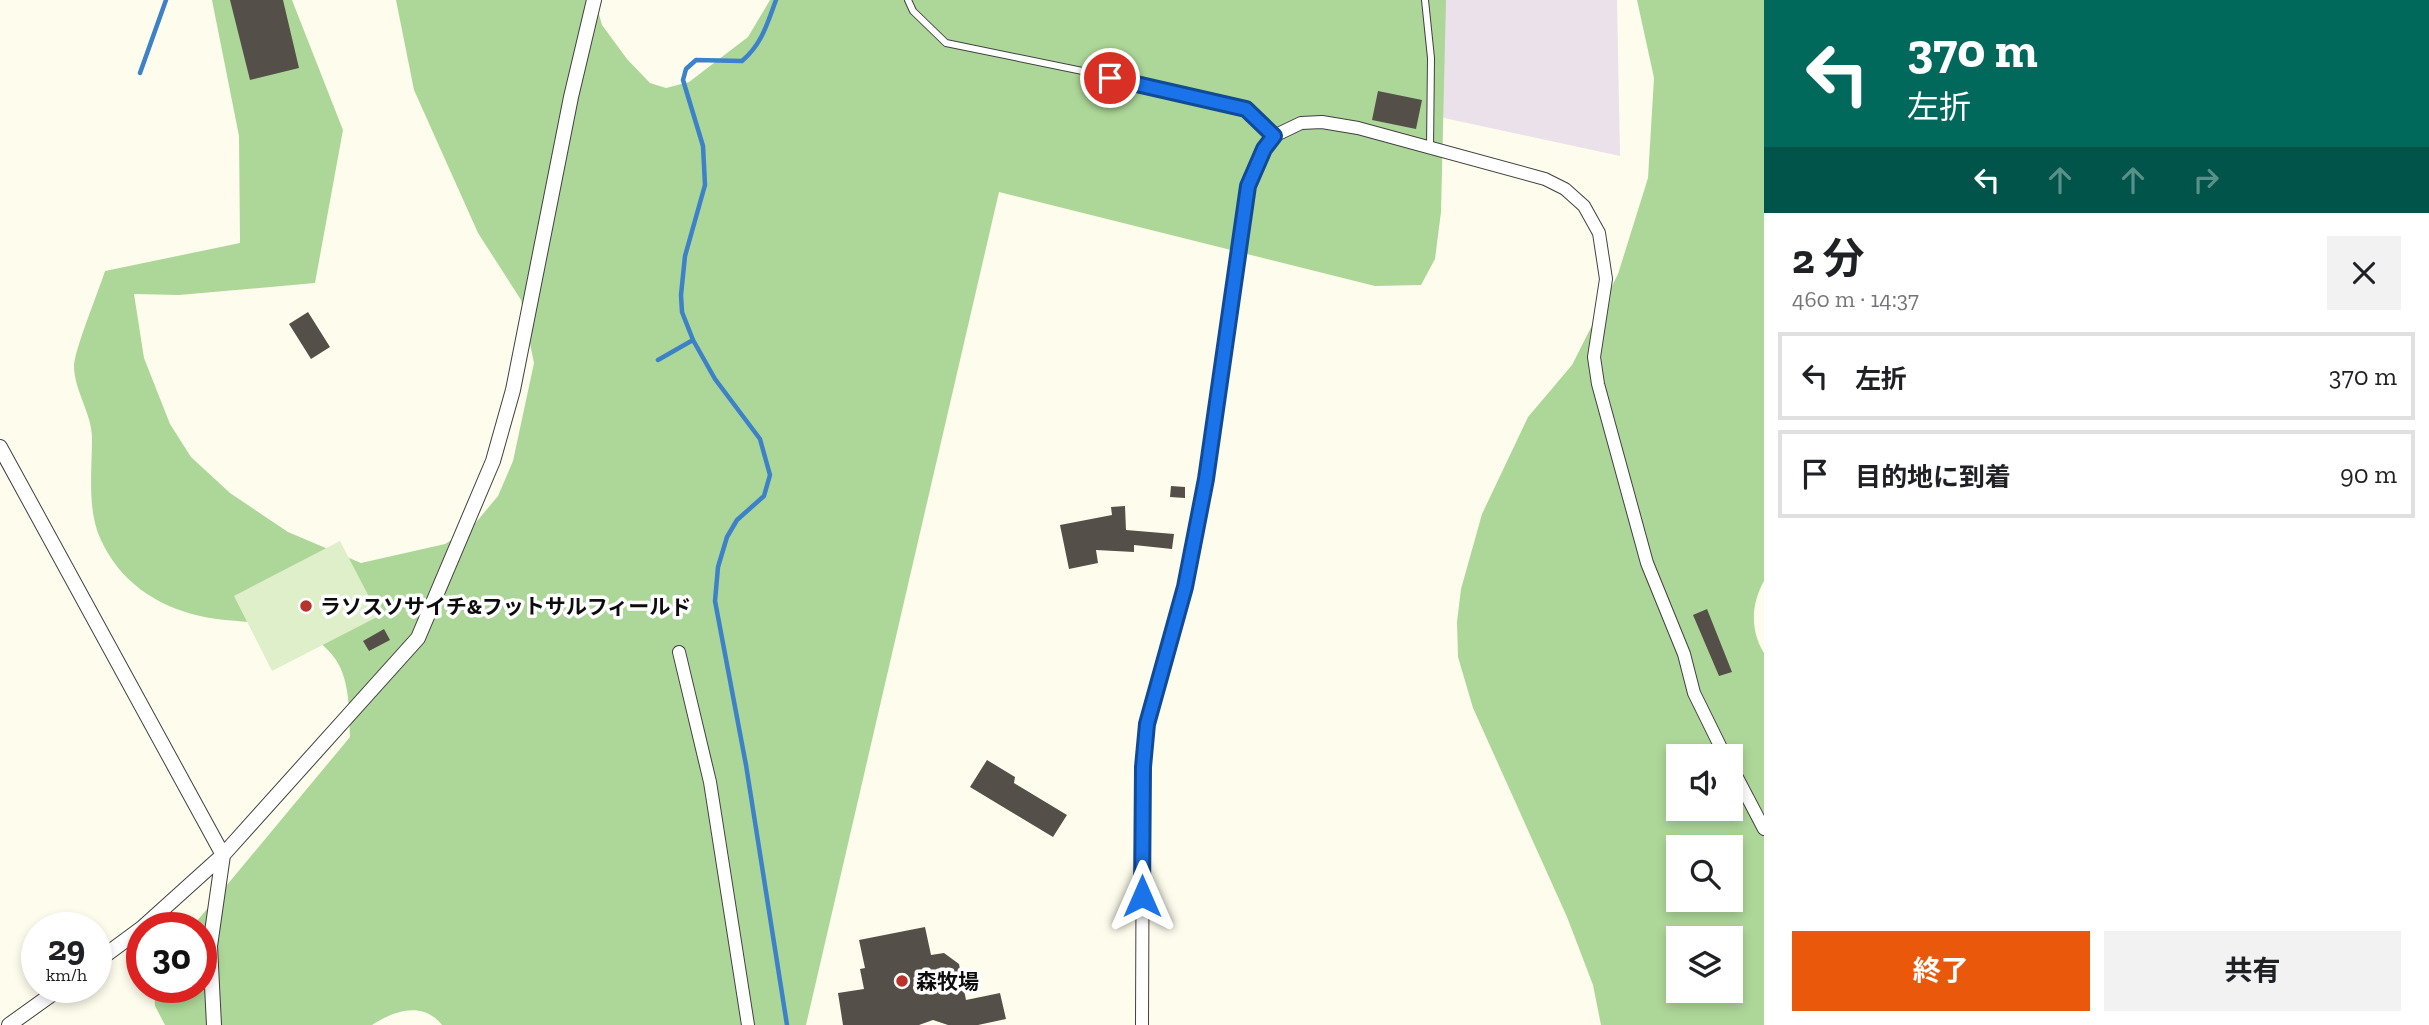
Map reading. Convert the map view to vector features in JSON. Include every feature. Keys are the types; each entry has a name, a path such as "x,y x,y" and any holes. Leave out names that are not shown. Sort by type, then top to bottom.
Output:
{"street":[{"path":"160,912 223,855 418,638 493,461 513,390 571,97 594,0"},
{"path":"1142,1025 1143,767 1147,724 1185,587 1206,479 1248,186 1264,149 1274,136 1301,123 1322,122 1359,128 1545,179 1565,189 1584,206 1599,233 1606,279 1594,357 1601,396 1647,562 1684,654 1695,694 1719,744"},
{"path":"0,447 223,855 211,946 214,1025"},
{"path":"679,652 710,782 748,1025"},
{"path":"1743,789 1764,829"},
{"path":"9,1025 40,1003"}],"lane":[{"path":"908,0 913,12 946,43 1180,92 1246,109 1274,136"},
{"path":"1425,0 1431,58 1430,148"}],"shaded area":[{"path":"939,0 1617,0 1620,156 941,9"}],"green space":[{"path":"212,0 292,0 343,130 315,283 179,295 134,294 144,358 170,424 191,457 230,493 288,532 361,563 445,544 472,527 498,496 513,461 534,363 521,300 478,233 414,90 396,0 595,0 602,25 627,59 650,83 666,88 689,82 748,37 770,0 1446,0 1441,212 1435,259 1421,285 1375,286 999,192 806,1025 442,1025 426,1013 408,1010 390,1015 372,1025 165,1025 155,1003 217,1003 217,912 204,912 350,737 344,677 336,660 323,645 292,629 200,616 168,606 141,589 117,567 100,538 93,514 91,429 74,366 82,334 105,271 240,243 239,136"},
{"path":"1637,0 1764,0 1764,581 1755,608 1754,626 1764,653 1764,1025 1601,1025 1593,985 1567,917 1473,708 1458,657 1457,622 1461,589 1482,514 1528,417 1572,365 1618,274 1648,178 1654,78"},
{"name":"ラソスソサイチ&フットサルフィールド","path":"340,541 379,616 272,671 234,596"}],"building":[{"path":"230,0 283,0 299,68 250,80"},
{"path":"1378,91 1422,100 1416,129 1372,120"},
{"path":"308,312 330,347 311,359 289,324"},
{"path":"1171,486 1185,487 1185,498 1170,497"},
{"path":"1125,506 1126,530 1174,534 1172,549 1134,545 1134,552 1096,550 1098,563 1069,569 1060,525 1112,515 1111,507"},
{"path":"1707,609 1732,672 1719,676 1693,615"},
{"path":"384,629 390,640 369,651 363,641"},
{"path":"987,760 1015,777 1014,783 1067,815 1053,837 970,787"},
{"path":"925,927 931,955 944,953 959,964 966,1000 1000,993 1006,1019 978,1025 948,1025 933,1020 919,1025 843,1025 838,993 864,989 860,969 865,968 859,940"}],"waterway":[{"path":"140,73 166,0"},
{"path":"776,0 759,41 742,61 696,60 686,69 683,80 703,146 705,185 685,256 681,295 682,312 693,340 715,379 760,439 770,475 764,496 737,520 727,537 718,567 715,601 746,765 787,1025"},
{"path":"658,360 693,340"}],"place":[{"name":"ラソスソサイチ&フットサルフィールド","path":"306,606"},
{"name":"森牧場","path":"902,981"}],"route":[{"path":"1110,78 1246,109 1274,136 1264,149 1248,186 1206,479 1185,587 1147,724 1143,767 1142,896"}]}
